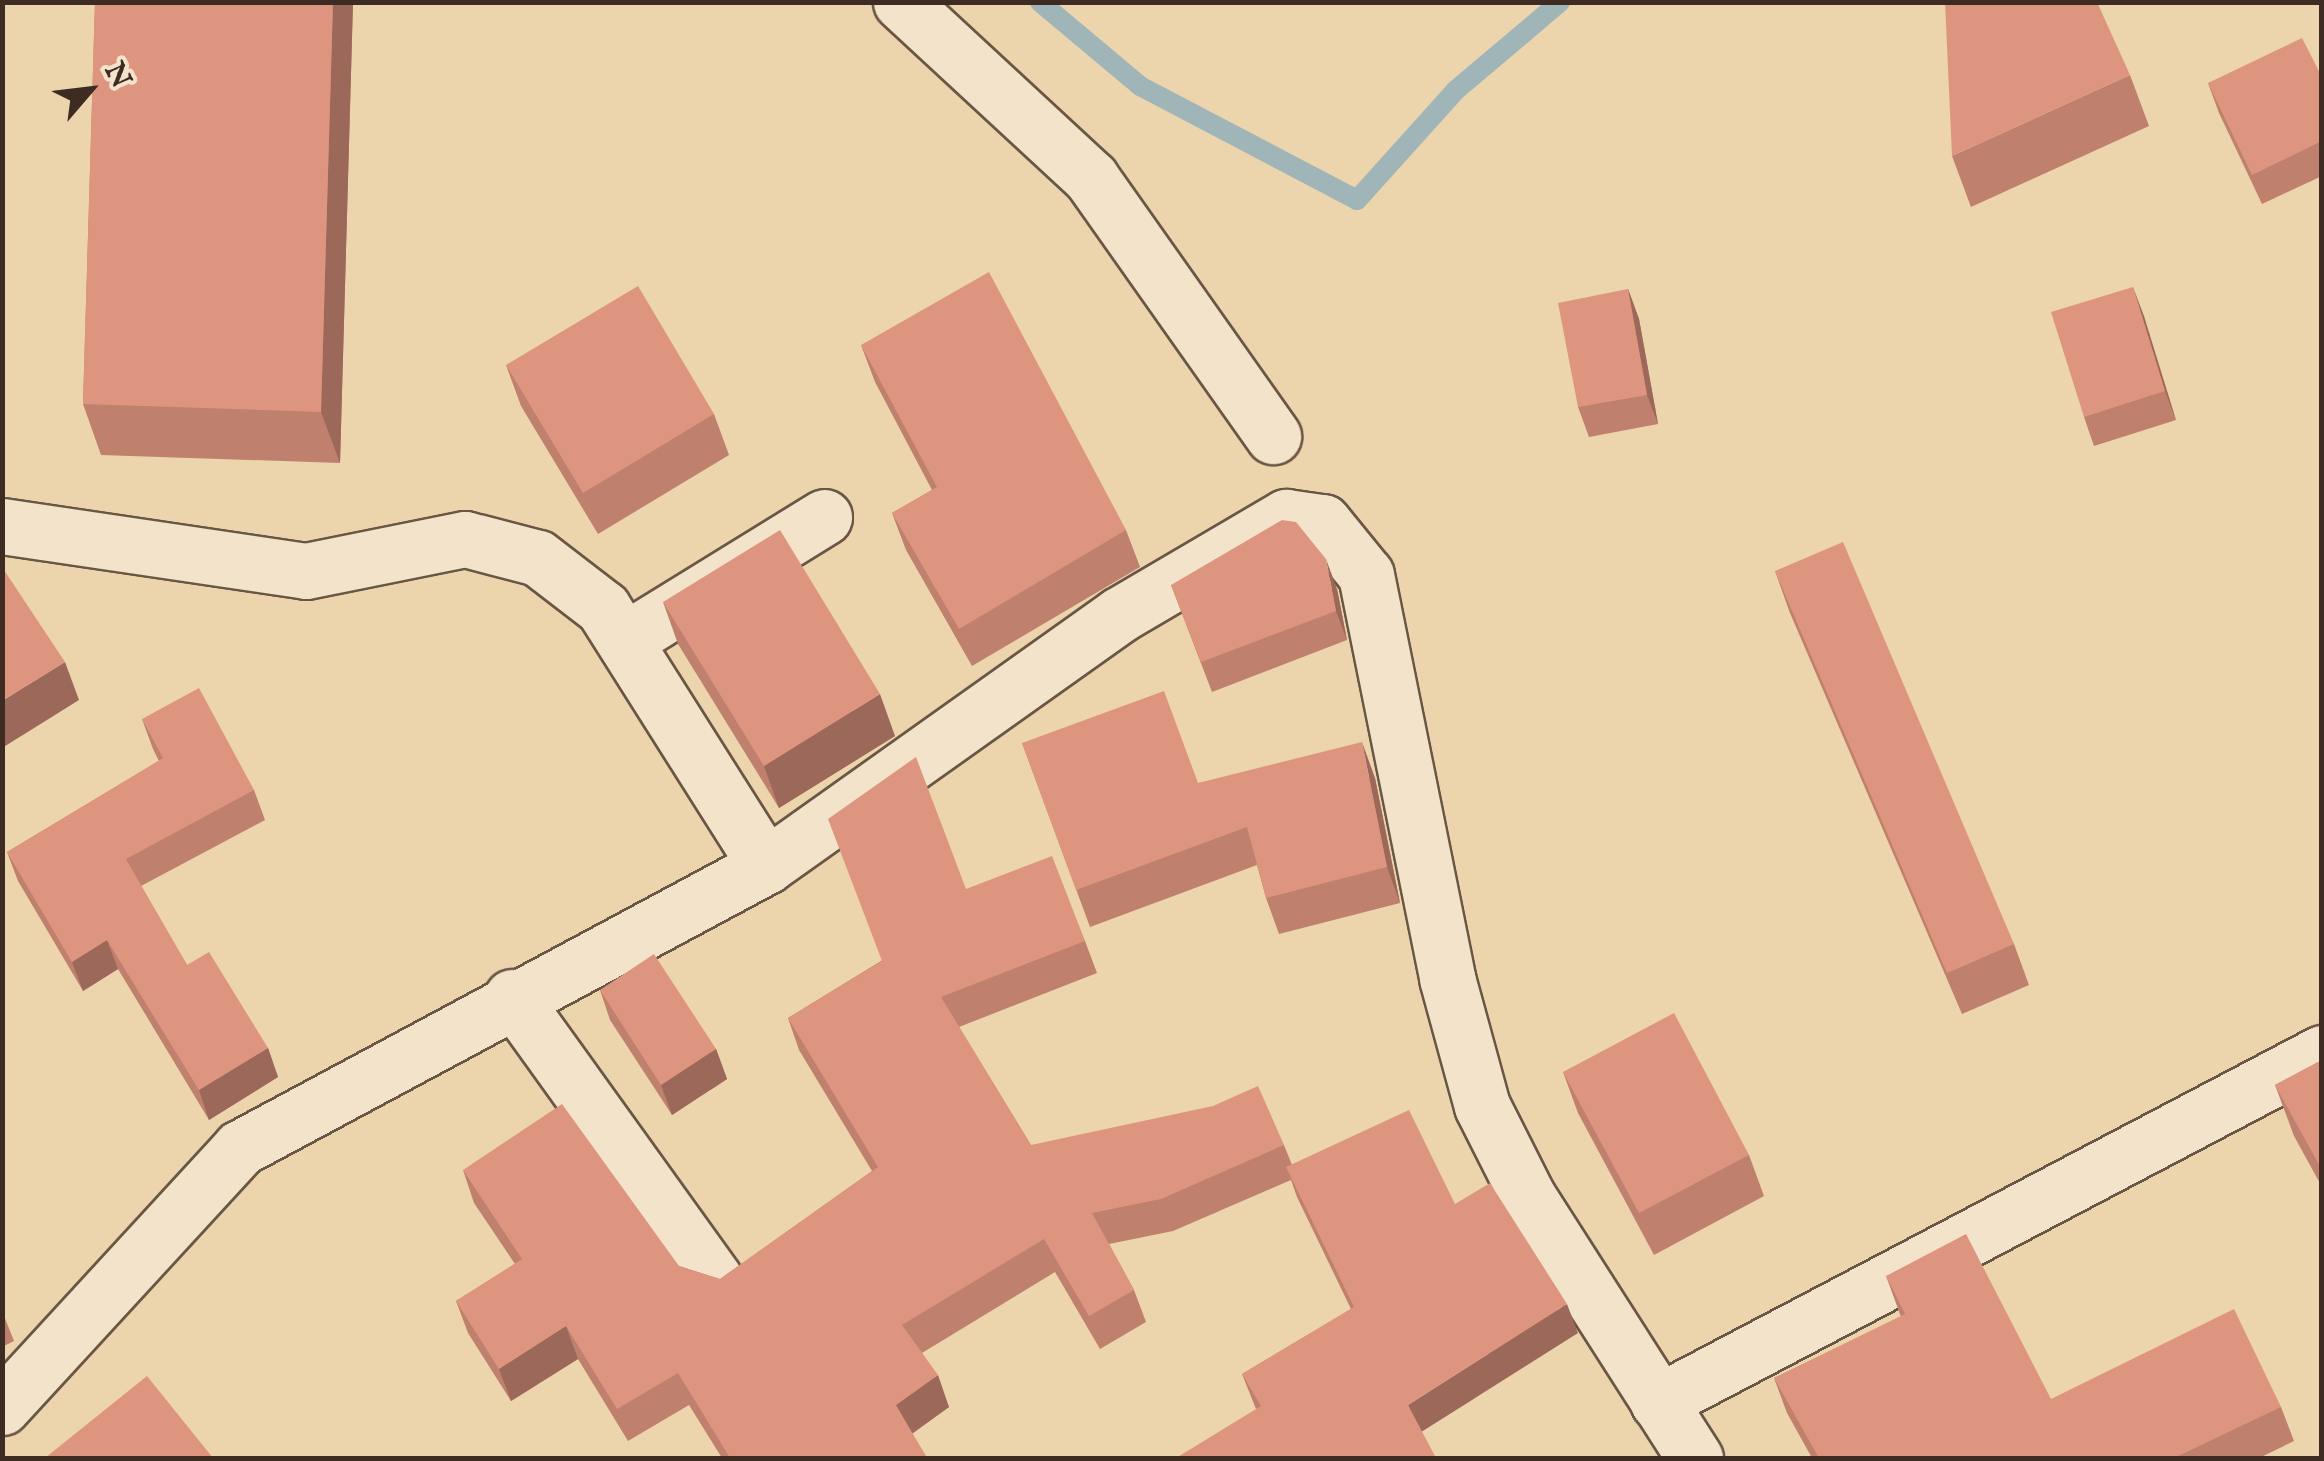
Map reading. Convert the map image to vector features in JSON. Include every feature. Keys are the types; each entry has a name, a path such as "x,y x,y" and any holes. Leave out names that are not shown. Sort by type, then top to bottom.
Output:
{"street":[{"path":"901,2 1091,178 1274,436"},
{"path":"625,640 824,517"},
{"path":"2,1407 240,1148 512,998 766,866 1252,531 1286,517 1323,522 1347,543 1378,609 1404,773 1482,1106 1695,1458"},
{"path":"2,526 306,571 495,540 575,582 625,640 766,866"},
{"path":"512,998 715,1279"},
{"path":"1658,1402 2322,1053"}],"building":[{"path":"95,2 333,2 321,412 83,404"},
{"path":"1945,2 2097,2 2130,75 1952,156"},
{"path":"2302,38 2322,77 2322,141 2252,175 2208,83"},
{"path":"989,272 1126,530 959,629 892,513 937,487 861,345"},
{"path":"638,286 714,414 583,493 506,365"},
{"path":"2133,287 2165,391 2084,417 2051,312"},
{"path":"1628,289 1647,395 1578,407 1558,303"},
{"path":"1282,520 1296,522 1326,559 1336,611 1201,662 1171,585"},
{"path":"780,530 880,694 764,766 663,602"},
{"path":"1843,542 2014,944 1947,973 1775,571"},
{"path":"2,567 65,662 2,701"},
{"path":"199,688 254,790 126,859 187,965 209,952 268,1048 199,1090 107,940 72,962 7,852 163,758 142,719"},
{"path":"1164,691 1198,783 1362,742 1387,867 1266,898 1247,827 1076,890 1022,743"},
{"path":"916,757 966,889 1052,856 1085,941 941,997 1031,1145 1213,1106 1258,1086 1284,1145 1161,1199 1092,1213 1134,1290 1089,1316 1044,1239 902,1325 938,1375 896,1405 927,1458 730,1458 678,1373 617,1409 566,1326 499,1369 456,1301 522,1259 463,1170 562,1104 679,1266 720,1279 878,1167 788,1018 882,961 828,819"},
{"path":"654,954 716,1049 661,1085 600,990"},
{"path":"1674,1013 1749,1155 1639,1213 1563,1072"},
{"path":"2322,1060 2322,1170 2275,1085"},
{"path":"1409,1110 1455,1204 1490,1183 1567,1304 1408,1405 1436,1458 1176,1458 1261,1406 1242,1374 1354,1307 1286,1167"},
{"path":"1966,1234 2051,1399 2234,1309 2281,1407 2174,1458 1819,1458 1774,1378 1905,1314 1886,1276"},
{"path":"147,1376 213,1458 45,1458"}],"waterway":[{"path":"1040,2 1140,86 1357,200 1456,90 1560,2"}]}
